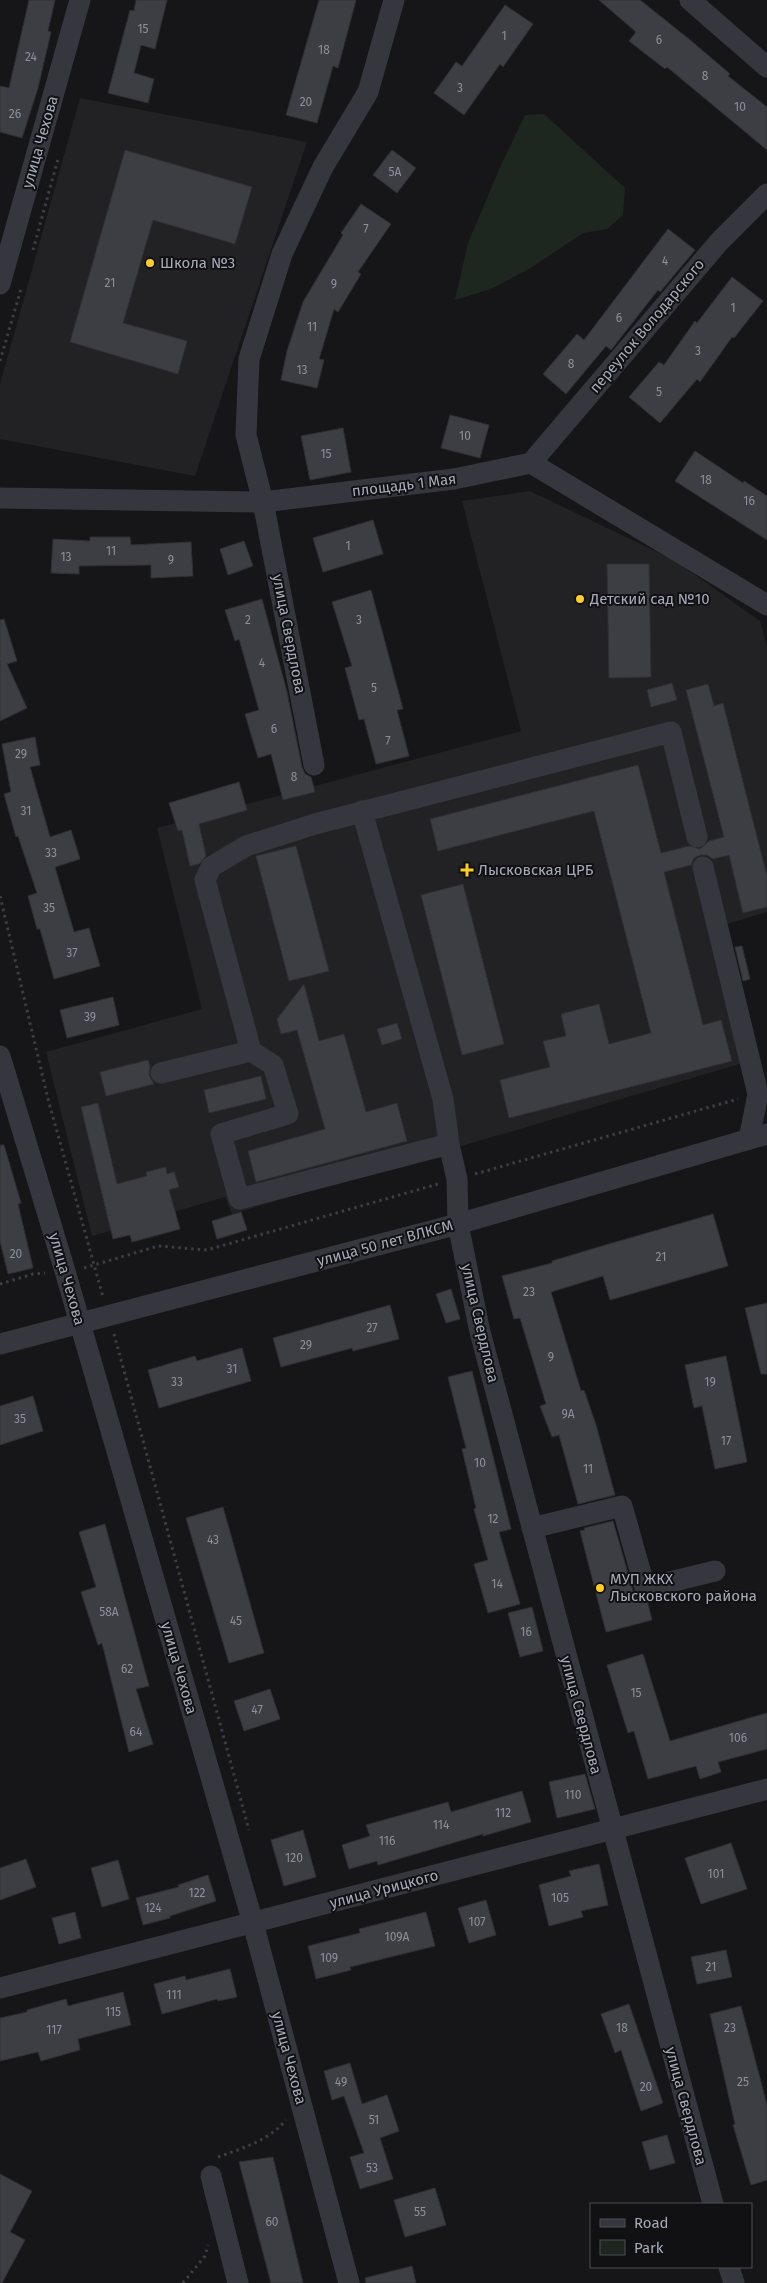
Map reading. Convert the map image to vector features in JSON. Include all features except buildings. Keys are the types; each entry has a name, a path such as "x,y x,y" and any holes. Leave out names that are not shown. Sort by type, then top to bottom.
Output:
{"street":[{"name":"улица Чехова","path":"0,284 80,0"},
{"name":"улица Свердлова","path":"314,766 263,502 246,435 248,359 282,254 322,167 368,92 394,0"},
{"path":"690,0 767,67"},
{"name":"переулок Володарского","path":"531,463 718,242 767,194"},
{"name":"площадь 1 Мая","path":"0,498 263,502 454,479 531,463"},
{"path":"531,463 767,605"},
{"path":"449,1144 239,1199 221,1134 288,1114 274,1065 251,1051 205,880 211,867 246,846 362,812 671,732 697,837"},
{"name":"улица Свердлова","path":"362,812 443,1100 449,1144 457,1179 458,1224 480,1332 713,2203"},
{"path":"703,867 758,1094 758,1136"},
{"path":"161,1073 251,1051"},
{"name":"улица Чехова","path":"0,1056 65,1271 253,1923 349,2283"},
{"name":"улица 50 лет ВЛКСМ","path":"0,1344 458,1224 758,1136"},
{"path":"532,1528 622,1506 645,1588 715,1571"},
{"name":"улица Урицкого","path":"0,1988 767,1789"},
{"path":"211,2176 238,2283"},
{"path":"730,2268 734,2283"}],"path":[{"path":"0,896 48,1099 250,1832"},
{"path":"0,1284 33,1274 65,1271 94,1265 158,1246 207,1250 758,1094"}],"shaded area":[{"name":"Школа №3","path":"80,98 307,142 195,476 0,439 0,384"},
{"name":"Лысковская ЦРБ","path":"530,491 674,560 760,621 767,647 767,912 720,926 753,1060 232,1214 225,1197 92,1236 46,1052 202,1009 157,828 521,731 462,501"}],"green space":[{"path":"544,114 625,188 623,215 607,229 583,233 529,269 491,289 455,300 468,243 501,165 525,115"}],"place":[{"name":"Школа №3","path":"150,263"},
{"name":"Детский сад №10","path":"580,599"},
{"name":"Лысковская ЦРБ","path":"467,870"},
{"name":"МУП ЖКХ Лысковского района","path":"600,1588"}]}
